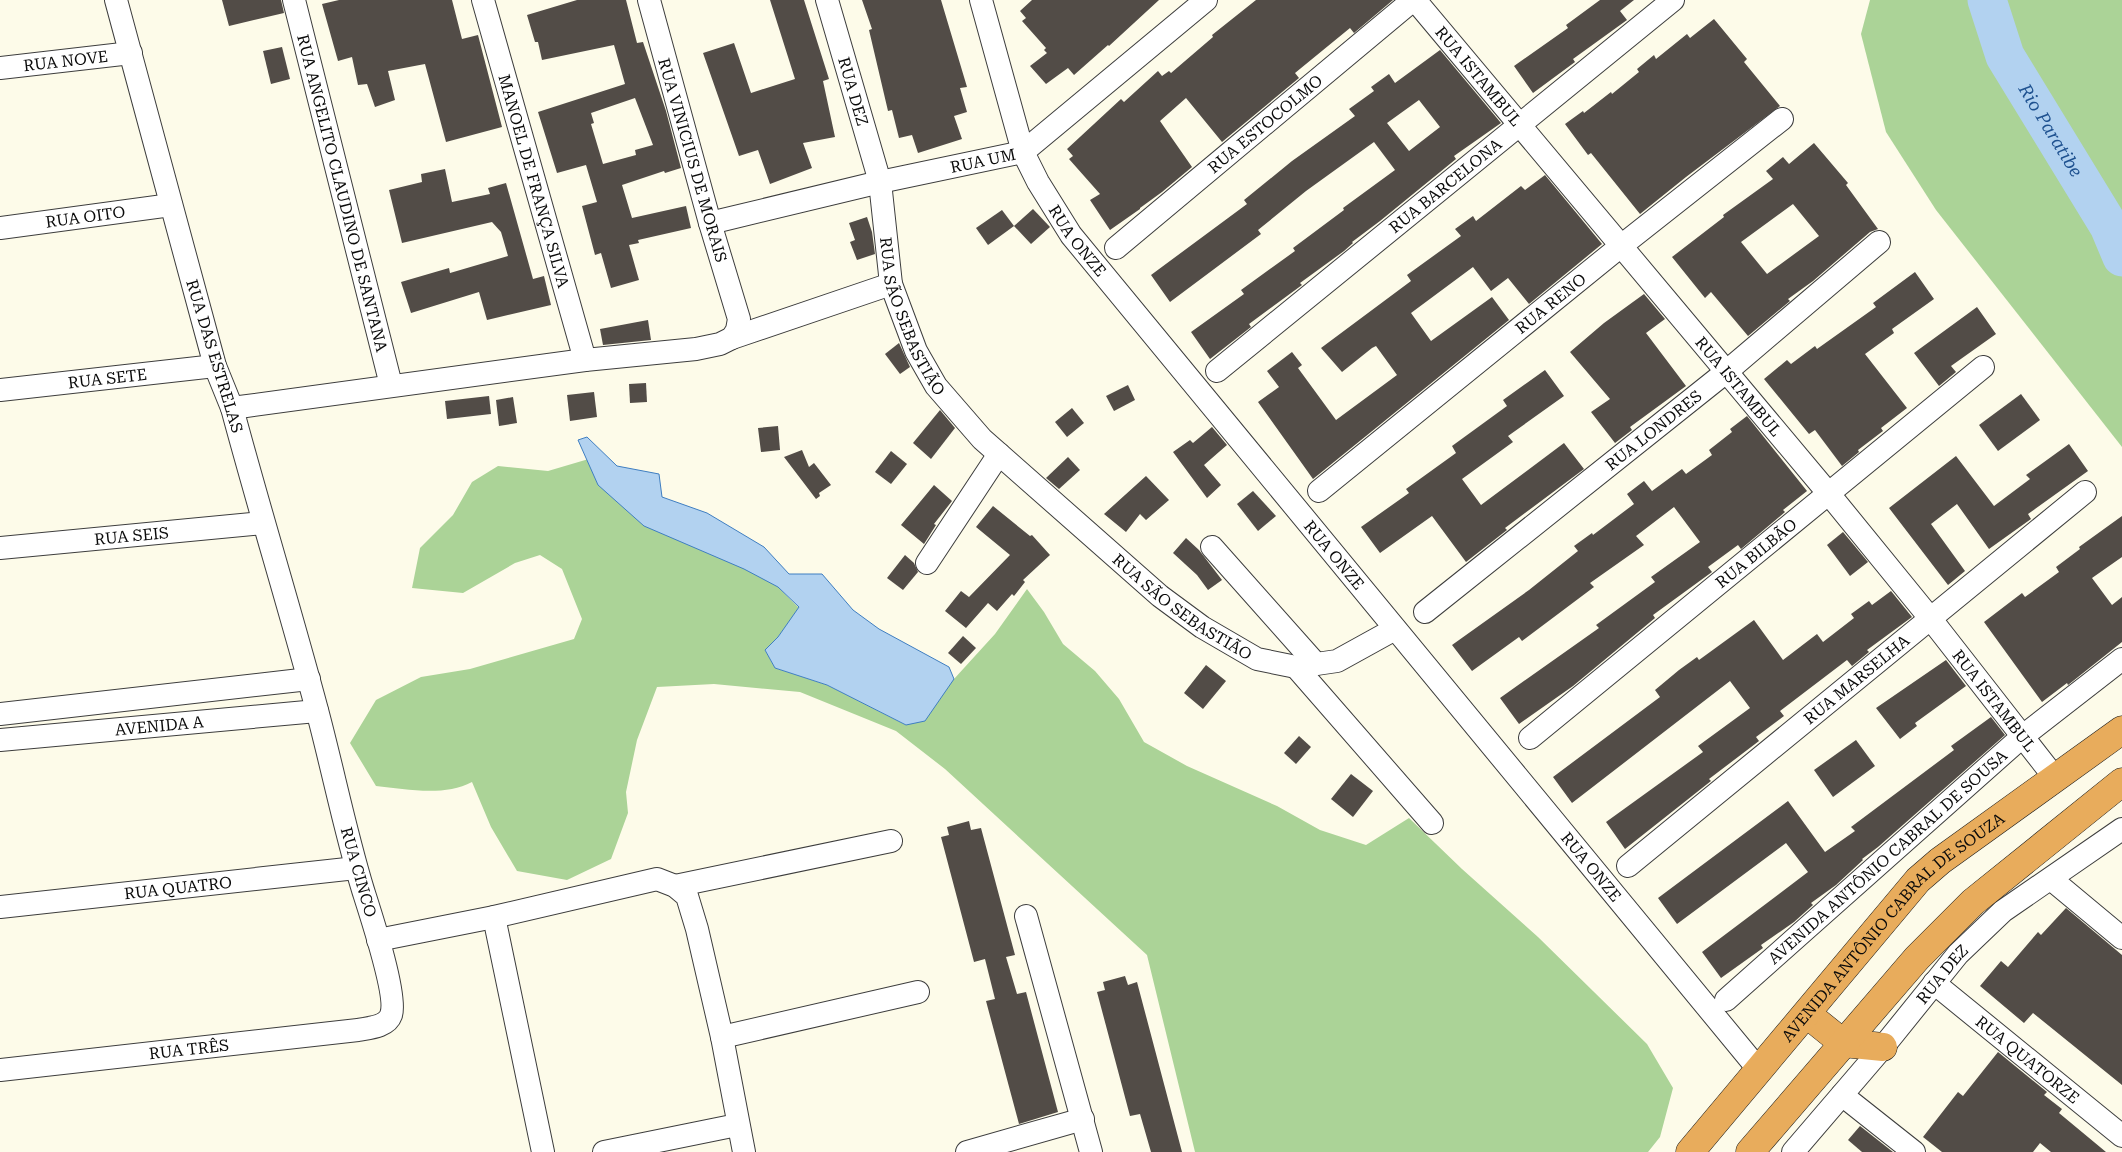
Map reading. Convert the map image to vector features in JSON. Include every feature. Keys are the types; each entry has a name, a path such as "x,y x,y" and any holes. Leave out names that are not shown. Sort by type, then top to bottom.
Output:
{"highway":[{"name":"AVENIDA ANTÔNIO CABRAL DE SOUZA","path":"1690,1152 1918,880 1940,861 2122,730"},
{"path":"1750,1152 1917,958 1973,902 2122,782"},
{"path":"1807,1014 1843,1044 1883,1047"}],"street":[{"name":"RUA DAS ESTRELAS","path":"116,0 215,366 232,408 317,711"},
{"name":"RUA ANGELITO CLAUDINO DE SANTANA","path":"294,0 391,385"},
{"name":"MANOEL DE FRANÇA SILVA","path":"483,0 585,360"},
{"name":"RUA VINICIUS DE MORAIS","path":"649,0 710,223 735,328"},
{"name":"RUA DEZ","path":"827,0 880,182"},
{"name":"RUA UM","path":"710,223 880,182 1023,152 1206,0"},
{"name":"RUA ISTAMBUL","path":"1414,0 1829,494 2024,736 2055,778"},
{"name":"RUA ESTOCOLMO","path":"1116,248 1414,0"},
{"name":"RUA BARCELONA","path":"1217,371 1673,0"},
{"name":"RUA ONZE","path":"988,5 1023,152 1038,182 1070,235 1759,1070"},
{"name":"RUA NOVE","path":"0,68 131,53"},
{"name":"RUA RENO","path":"1319,491 1621,246 1782,119"},
{"name":"RUA SÃO SEBASTIÃO","path":"880,182 891,284 916,351 936,386 982,439 1160,596 1202,627 1257,659 1306,666 1337,661 1395,629"},
{"name":"RUA OITO","path":"0,228 171,205"},
{"name":"RUA LONDRES","path":"1424,612 1726,372 1879,242"},
{"path":"232,408 585,360 696,349 720,344 735,328 891,284"},
{"name":"RUA SETE","path":"0,390 215,366"},
{"name":"RUA BILBÃO","path":"1530,738 1983,366"},
{"path":"927,563 999,454"},
{"name":"RUA MARSELHA","path":"1628,866 2085,492"},
{"name":"RUA SEIS","path":"0,548 263,523"},
{"path":"1212,547 1432,823"},
{"name":"AVENIDA ANTÔNIO CABRAL DE SOUSA","path":"1726,1000 2024,736 2122,659"},
{"name":"AVENIDA A","path":"0,714 308,679"},
{"name":"AVENIDA A","path":"0,740 317,711"},
{"name":"RUA CINCO","path":"317,711 356,868 378,940 392,1002 391,1015 387,1021 377,1026"},
{"name":"RUA DEZ","path":"1793,1152 1883,1047 1958,954 2003,911 2122,829"},
{"path":"675,886 891,841"},
{"name":"RUA QUATRO","path":"0,907 356,868"},
{"path":"2051,879 2122,938"},
{"path":"378,940 494,917 657,880 675,886 687,896 697,929 722,1037 744,1152"},
{"path":"1026,916 1091,1152"},
{"path":"494,917 543,1152"},
{"name":"RUA QUATORZE","path":"1934,983 2122,1136"},
{"path":"722,1037 918,992"},
{"name":"RUA TRÊS","path":"0,1070 377,1026"},
{"path":"1842,1095 1914,1152"},
{"path":"967,1152 1083,1119"},
{"path":"604,1152 738,1125"}],"green space":[{"path":"1870,0 2122,0 2122,447 1936,210 1886,132 1861,34"},
{"path":"592,458 778,587 799,608 778,637 765,650 775,668 827,685 906,725 954,679 995,634 1027,589 1044,612 1063,644 1095,671 1119,699 1144,742 1187,766 1277,806 1320,830 1366,845 1409,818 1462,869 1538,937 1647,1044 1673,1088 1660,1137 1648,1152 1195,1152 1147,955 945,769 896,731 800,692 714,684 657,687 637,740 626,792 628,813 611,859 567,880 517,871 491,827 472,782 461,787 437,791 376,786 350,743 376,700 421,677 470,669 574,639 582,619 562,569 540,555 515,563 463,593 412,588 420,548 453,515 472,482 498,466 548,471"}],"water":[{"path":"587,437 617,466 659,474 662,497 707,513 764,547 789,574 822,574 853,610 879,629 949,667 954,679 925,721 906,725 827,685 775,668 765,650 778,637 799,607 778,587 744,569 644,526 598,485 578,440"}],"building":[{"path":"222,0 281,0 284,13 229,26"},
{"path":"339,0 452,0 462,39 478,35 502,127 446,142 425,64 388,71 395,100 375,107 367,84 358,85 352,57 338,61 322,4"},
{"path":"577,0 626,0 637,43 643,42 666,111 681,168 665,173 664,171 622,185 632,218 686,206 691,228 638,240 639,243 629,245 639,280 611,288 601,253 595,255 582,206 597,202 586,165 557,173 538,112 625,84 614,45 542,60 538,42 535,42 527,15","holes":["635,98 653,145 635,150 636,155 603,164 591,124 594,123 591,113"]},
{"path":"770,0 804,0 829,79 823,81 835,137 803,143 812,168 770,184 758,150 739,156 703,53 734,43 751,93 795,79"},
{"path":"862,0 941,0 967,87 960,88 967,112 954,116 962,139 918,153 912,135 899,138 892,110 888,111 869,30 872,29"},
{"path":"1032,0 1159,0 1074,75 1068,68 1046,84 1030,66 1047,53 1044,50 1046,48 1022,21 1026,18 1020,11"},
{"path":"1256,0 1393,0 1354,33 1350,28 1295,73 1299,78 1222,142 1186,98 1160,121 1192,167 1140,209 1110,230 1090,200 1100,194 1069,159 1073,156 1067,149 1121,99 1124,102 1158,71 1162,76 1169,71 1171,73 1213,37 1212,35"},
{"path":"1600,0 1634,0 1620,11 1627,20 1573,59 1575,62 1533,93 1514,66 1568,28 1566,25"},
{"path":"1714,19 1747,59 1744,62 1780,106 1640,214 1591,153 1588,155 1565,124 1583,111 1584,113 1611,92 1612,94 1639,72 1637,69 1654,55 1656,59 1687,34 1690,38"},
{"path":"282,47 290,79 271,84 263,51"},
{"path":"1440,50 1501,123 1454,156 1456,159 1352,242 1344,251 1300,283 1302,285 1249,324 1251,327 1210,359 1191,332 1244,294 1241,290 1295,251 1293,248 1395,170 1374,142 1306,191 1258,230 1261,234 1170,302 1151,275 1247,204 1244,200 1292,161 1355,116 1349,109 1374,91 1371,87 1389,74 1395,83","holes":["1419,100 1440,127 1409,151 1387,123"]},
{"path":"1814,143 1848,183 1846,185 1878,229 1870,232 1813,281 1788,299 1790,301 1748,336 1711,292 1705,298 1672,257 1724,217 1723,215 1773,179 1766,171 1783,157 1789,164","holes":["1793,204 1819,236 1767,274 1741,242"]},
{"path":"445,169 452,202 490,194 488,188 506,183 533,279 544,276 551,305 487,320 479,292 411,313 401,282 449,268 450,273 508,256 501,232 492,222 402,243 389,190 422,182 421,174"},
{"path":"1545,175 1602,244 1529,304 1508,278 1491,291 1473,267 1411,313 1431,341 1492,297 1509,320 1313,479 1258,402 1279,387 1267,371 1292,352 1302,365 1298,368 1336,420 1397,375 1376,346 1342,372 1321,348 1411,281 1407,275 1461,236 1455,229 1473,216 1476,221 1521,186 1525,190"},
{"path":"1033,209 1050,227 1031,244 1014,226"},
{"path":"1002,210 1014,226 988,245 976,228"},
{"path":"867,217 872,232 875,254 857,260 850,242 855,240 849,223"},
{"path":"1915,272 1934,299 1892,329 1894,333 1865,354 1907,408 1881,428 1883,431 1858,450 1859,452 1842,466 1815,430 1809,434 1764,379 1787,360 1791,364 1815,346 1817,349 1876,307 1873,303"},
{"path":"1644,294 1665,319 1646,333 1686,386 1630,427 1632,430 1615,443 1591,412 1610,399 1570,352 1604,323"},
{"path":"1977,307 1996,334 1951,366 1956,372 1939,386 1914,353"},
{"path":"648,320 651,340 603,345 600,329"},
{"path":"899,343 910,367 900,374 885,354"},
{"path":"1545,370 1564,396 1508,436 1513,442 1462,479 1481,505 1564,443 1584,469 1505,528 1507,530 1466,562 1432,516 1380,553 1361,527 1409,493 1406,489 1456,453 1452,446 1507,406 1503,400"},
{"path":"646,383 647,402 630,403 629,384"},
{"path":"1128,385 1135,400 1114,411 1106,396"},
{"path":"594,392 597,417 570,421 567,395"},
{"path":"2021,394 2040,420 1998,451 1979,425"},
{"path":"489,396 491,414 447,419 445,401"},
{"path":"513,397 517,423 499,426 496,400"},
{"path":"1072,408 1084,423 1067,437 1055,422"},
{"path":"940,410 955,428 931,459 913,443"},
{"path":"1747,416 1807,491 1783,510 1785,512 1741,549 1738,545 1708,567 1712,572 1653,615 1655,618 1573,686 1519,724 1500,698 1599,628 1596,625 1655,582 1651,577 1700,542 1674,507 1636,536 1644,545 1590,583 1594,587 1522,641 1519,637 1472,671 1452,645 1529,590 1578,551 1574,546 1592,533 1593,535 1634,504 1627,494 1644,481 1652,491 1682,469 1686,474 1712,455 1709,450 1732,432 1730,429"},
{"path":"778,426 780,450 761,452 758,428"},
{"path":"1212,427 1227,445 1204,465 1221,485 1207,498 1173,452 1190,440 1193,443"},
{"path":"2069,444 2088,471 2028,514 2031,519 1989,549 1957,504 1931,524 1965,571 1948,585 1889,508 1956,456 1994,506 2030,479 2026,475"},
{"path":"802,450 809,467 814,463 831,485 819,493 820,496 816,499 784,457"},
{"path":"891,451 907,464 891,484 875,472"},
{"path":"1068,457 1080,470 1059,489 1046,478"},
{"path":"1146,476 1169,500 1146,520 1140,514 1126,532 1104,514"},
{"path":"934,485 952,501 934,524 936,525 924,544 901,525"},
{"path":"1253,491 1276,516 1258,531 1237,504"},
{"path":"993,506 1030,536 1032,535 1050,555 1023,580 1025,582 1014,596 1012,594 997,611 988,603 966,628 945,611 961,591 969,597 1010,555 976,527"},
{"path":"2122,516 2122,557 2092,578 2112,605 2122,597 2122,642 2068,685 2067,683 2042,702 1984,622 2022,593 2025,597 2059,572 2056,567 2080,549 2079,547"},
{"path":"1843,532 1868,562 1850,576 1827,545"},
{"path":"1186,538 1199,550 1222,580 1208,590 1197,575 1173,553"},
{"path":"905,555 914,563 918,572 903,590 887,578"},
{"path":"1891,591 1912,617 1867,650 1869,652 1852,666 1847,660 1780,711 1784,716 1756,737 1759,741 1709,779 1711,781 1625,849 1606,822 1703,752 1698,746 1750,708 1730,681 1572,803 1553,777 1660,697 1655,690 1679,670 1697,657 1699,660 1754,620 1783,660 1817,634 1823,642 1854,618 1851,614 1869,601 1872,605"},
{"path":"963,636 976,648 961,664 948,653"},
{"path":"1946,660 1966,686 1915,723 1917,726 1900,739 1876,708"},
{"path":"1206,665 1226,681 1203,709 1184,693"},
{"path":"1991,717 2005,735 1862,859 1836,885 1811,903 1813,905 1794,922 1761,945 1763,948 1721,978 1702,952 1808,872 1786,843 1677,924 1658,898 1788,801 1825,852 1855,831 1851,827 1954,750 1951,746"},
{"path":"1299,736 1311,747 1296,764 1284,753"},
{"path":"1856,740 1875,766 1833,797 1814,770"},
{"path":"1351,774 1373,791 1353,817 1331,799"},
{"path":"969,821 971,830 981,828 1015,955 1006,957 1017,994 1026,992 1058,1112 1019,1124 986,1001 995,999 985,959 974,962 941,837 949,835 947,827"},
{"path":"2066,908 2122,955 2122,1085 2033,1013 2024,1023 1980,986 2001,961 2008,967 2038,932 2041,935"},
{"path":"1125,976 1128,985 1137,982 1182,1152 1151,1152 1140,1114 1130,1116 1097,992 1105,990 1103,982"},
{"path":"1998,1052 2047,1092 2044,1095 2062,1109 2059,1113 2106,1152 2051,1152 2040,1143 2033,1152 1942,1152 1923,1137 1958,1092 1963,1096"},
{"path":"1860,1126 1893,1152 1862,1152 1848,1140"}],"waterway":[{"name":"Rio Paratibe","path":"1987,0 2005,56 2109,226 2122,257"}]}
